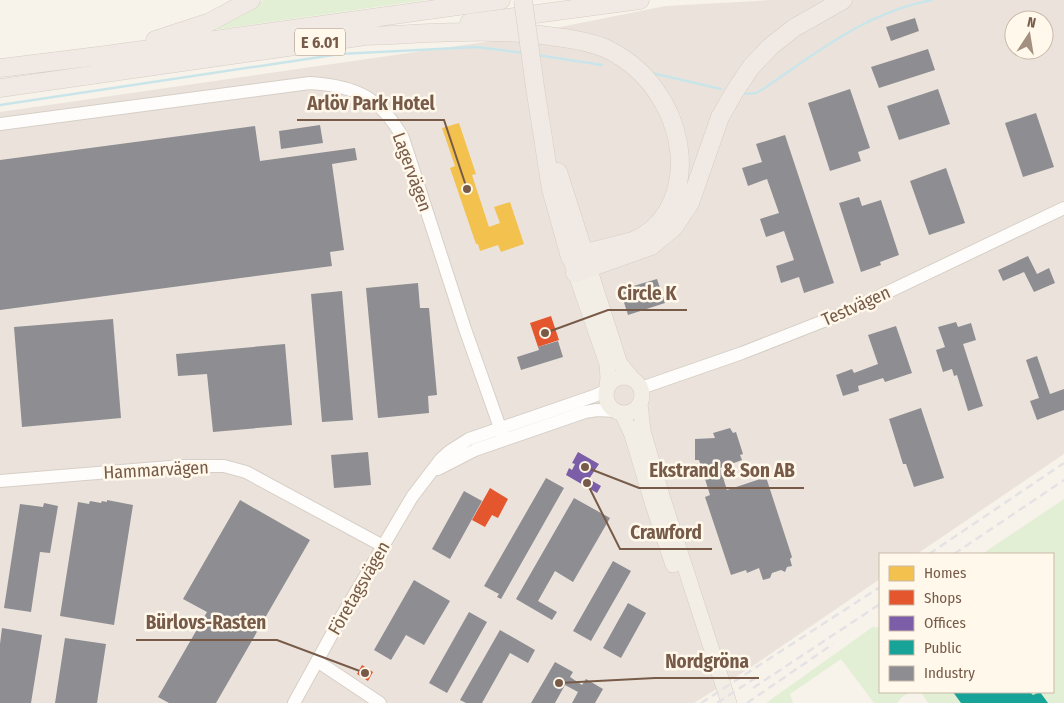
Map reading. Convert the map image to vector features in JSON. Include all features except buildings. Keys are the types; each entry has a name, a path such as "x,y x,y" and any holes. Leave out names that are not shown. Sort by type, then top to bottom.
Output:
{"highway":[{"path":"106,55 210,22 251,0"},
{"name":"E 6.01","path":"0,68 501,0"},
{"path":"523,0 538,86 579,263"},
{"path":"528,0 538,86"},
{"name":"E 6.01","path":"0,88 363,36 640,0"},
{"path":"579,263 651,246 674,226 690,203 720,117 735,90 752,67 771,46 794,28 843,0"},
{"path":"363,36 510,32 551,36 584,42 607,49 631,64 646,78 666,107 676,135 680,161 676,192 665,216 654,228 641,237 579,263"}],"main road":[{"path":"579,263 620,364 637,383 642,393 640,404 643,431 728,703"},
{"path":"579,263 607,364 606,399 609,406 618,412 629,428 720,703"},
{"path":"606,389 612,380 618,377 625,376 637,383"},
{"path":"618,412 632,411 640,404"}],"street":[{"name":"Lagervägen","path":"0,124 310,83 346,88 371,100 385,111 402,138 502,433"},
{"name":"Testvägen","path":"637,383 742,353 844,313 1064,208"},
{"name":"Företagsvägen","path":"502,433 606,389"},
{"name":"Företagsvägen","path":"294,703 382,546 412,497 450,451 469,440 585,412 597,410 618,412"},
{"name":"Hammarvägen","path":"0,481 182,466 224,466 246,472 382,546"},
{"path":"317,661 380,703"}],"shaded area":[{"path":"771,0 1064,0 1064,454 918,553 879,553 879,580 747,670 694,703 0,703 0,112 485,42 665,6"}],"green space":[{"path":"263,0 426,0 206,31 240,15"},
{"path":"1064,499 1064,703 928,703 922,693 1054,693 1054,553 983,553"},
{"path":"874,626 876,628 879,626 879,693 908,693 897,703 874,703 841,659 790,694 793,703 766,703"}],"waterway":[{"path":"745,94 756,93 765,88 844,35 864,24 908,6 932,0"},
{"path":"0,105 340,54 477,47 524,53"},
{"path":"537,55 602,65"},
{"path":"652,73 721,89"}],"railway":[{"path":"930,553 1064,463"},
{"path":"955,553 1064,480"},
{"path":"701,703 879,588"},
{"path":"753,688 879,605"},
{"path":"747,703 833,644"},
{"path":"717,703 760,675"}],"place":[{"name":"Arlöv Park Hotel","path":"467,189"},
{"name":"Circle K","path":"545,333"},
{"name":"Ekstrand & Son AB","path":"585,467"},
{"name":"Crawford","path":"587,483"},
{"name":"Bürlovs-Rasten","path":"365,673"},
{"name":"Nordgröna","path":"559,683"}]}
